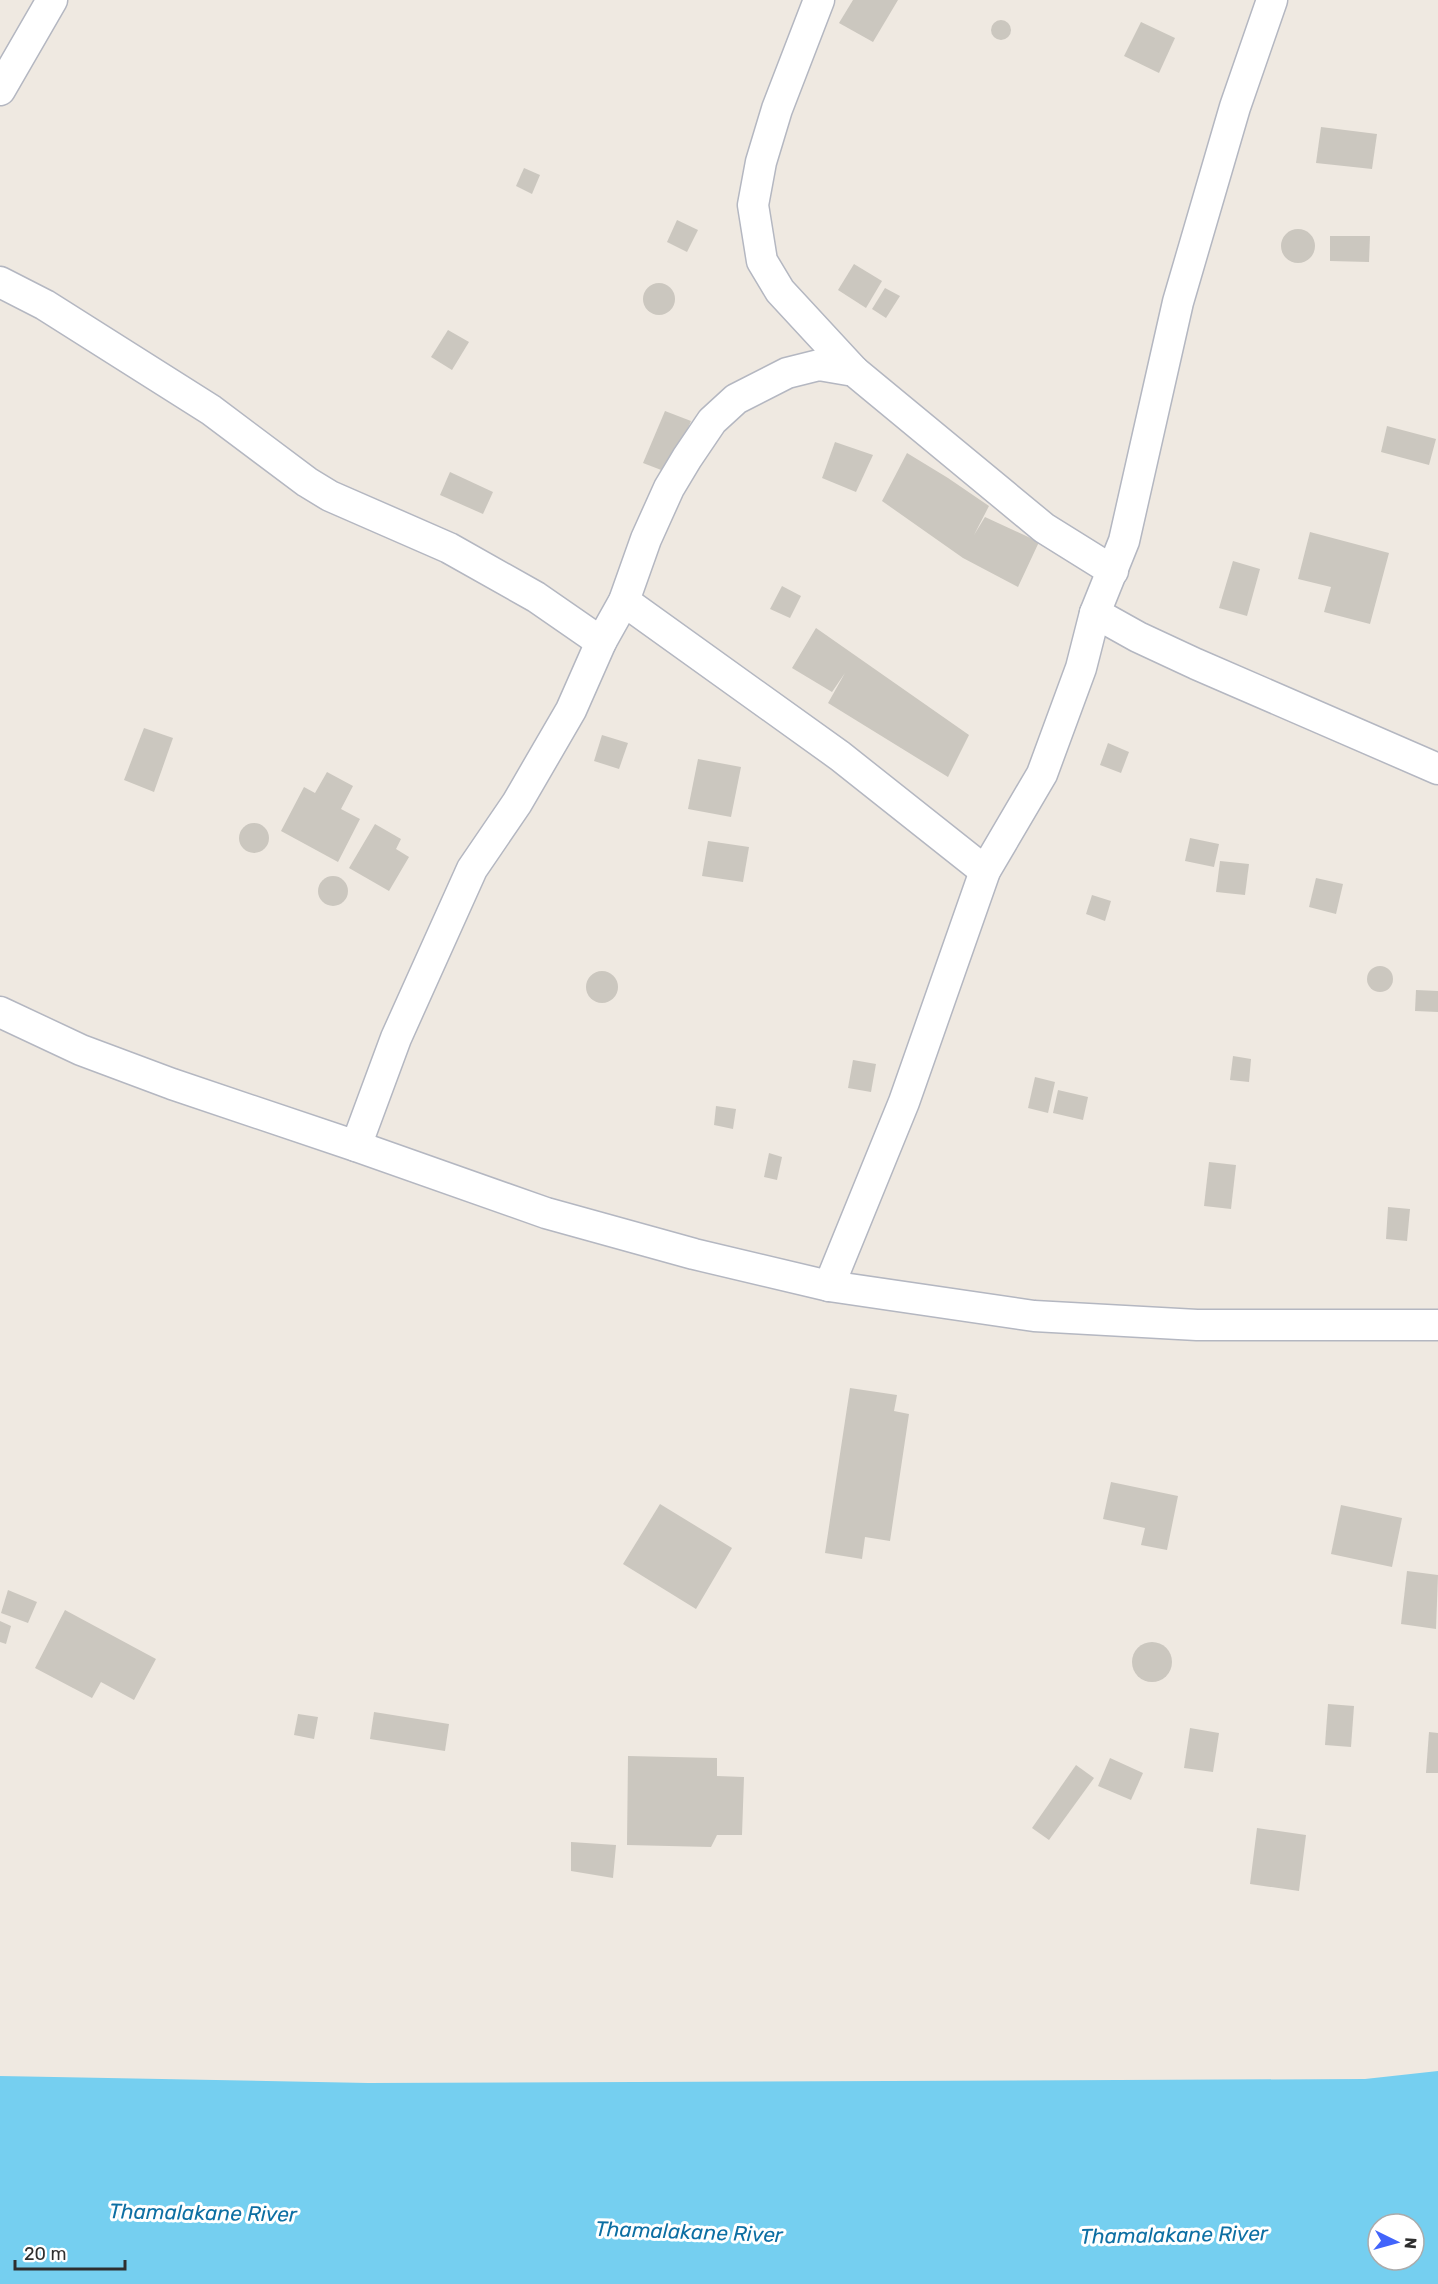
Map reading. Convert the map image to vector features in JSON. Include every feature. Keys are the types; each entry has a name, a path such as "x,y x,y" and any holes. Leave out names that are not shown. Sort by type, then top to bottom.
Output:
{"street":[{"path":"0,90 52,0"},
{"path":"819,0 777,109 760,162 753,205 762,261 780,291 854,371 1044,528 1113,571"},
{"path":"829,1286 904,1102 985,871 1042,774 1081,668 1095,613 1124,541 1178,302 1235,107 1272,0"},
{"path":"0,282 45,305 211,410 315,486 341,501 449,548 536,597 601,642"},
{"path":"356,1146 396,1038 472,869 516,803 571,710 601,642 624,601 646,539 669,489 712,421 735,399 787,373 819,364 854,371"},
{"path":"624,601 840,756 985,871"},
{"path":"1095,613 1138,637 1196,664 1438,769"},
{"path":"0,1012 101,1058 546,1212 694,1254 829,1286 1034,1316 1197,1325 1438,1325"}],"water":[{"name":"Thamalakane River","path":"1438,2071 1438,2284 0,2284 0,2076 368,2083 1365,2079"}],"building":[{"path":"853,0 898,0 873,42 839,23"},
{"path":"997,20 1005,20 1011,26 1011,34 1005,40 997,40 991,34 991,26"},
{"path":"1141,22 1175,38 1159,73 1124,56"},
{"path":"1321,127 1377,134 1372,169 1316,163"},
{"path":"524,168 540,175 532,194 516,186"},
{"path":"677,220 698,230 687,252 667,242"},
{"path":"1298,229 1310,234 1315,246 1310,258 1298,263 1286,258 1281,246 1286,234"},
{"path":"1330,236 1370,236 1369,262 1330,261"},
{"path":"854,264 882,281 866,308 838,290"},
{"path":"659,283 671,287 675,299 671,311 659,315 647,311 643,299 647,287"},
{"path":"885,288 900,296 886,318 872,309"},
{"path":"448,330 469,342 452,370 431,357"},
{"path":"665,411 691,421 669,473 643,463"},
{"path":"1387,426 1436,439 1429,465 1381,452"},
{"path":"835,442 873,455 856,492 822,478"},
{"path":"907,453 989,506 974,535 985,517 1039,542 1018,587 963,558 882,501"},
{"path":"450,472 493,492 483,514 440,495"},
{"path":"1310,532 1389,553 1370,624 1324,612 1331,587 1298,579"},
{"path":"1233,561 1260,569 1247,616 1219,608"},
{"path":"782,586 801,596 790,618 770,609"},
{"path":"816,628 969,735 948,777 828,703 845,673 832,692 792,668"},
{"path":"144,728 173,738 154,792 124,780"},
{"path":"602,735 628,743 619,769 594,761"},
{"path":"1108,743 1129,752 1121,773 1100,765"},
{"path":"698,759 741,767 731,817 688,809"},
{"path":"327,772 353,786 341,809 360,819 338,862 281,831 304,787 315,793"},
{"path":"254,823 260,824 268,832 268,844 260,852 254,853 248,852 240,844 239,838 240,832 248,824"},
{"path":"375,824 401,839 396,849 409,857 389,891 349,868"},
{"path":"1190,838 1219,844 1214,867 1185,861"},
{"path":"708,841 749,847 743,882 702,876"},
{"path":"1220,861 1249,864 1245,895 1216,892"},
{"path":"333,876 344,880 348,891 344,902 333,906 322,902 318,891 322,880"},
{"path":"1316,878 1343,884 1336,914 1309,907"},
{"path":"1092,895 1111,901 1105,921 1086,914"},
{"path":"1380,966 1389,970 1393,979 1389,988 1380,992 1371,988 1367,979 1371,970"},
{"path":"602,971 613,976 618,987 613,998 602,1003 591,998 586,987 591,976"},
{"path":"1416,990 1438,991 1438,1012 1415,1011"},
{"path":"1233,1056 1251,1059 1249,1082 1230,1080"},
{"path":"853,1060 876,1064 871,1092 848,1088"},
{"path":"1035,1077 1055,1082 1048,1113 1028,1108"},
{"path":"1058,1090 1088,1097 1083,1120 1053,1113"},
{"path":"716,1106 736,1109 733,1129 714,1125"},
{"path":"769,1153 782,1157 777,1180 764,1177"},
{"path":"1209,1162 1236,1165 1231,1209 1204,1206"},
{"path":"1388,1207 1410,1209 1407,1241 1386,1239"},
{"path":"850,1388 897,1395 894,1411 909,1414 890,1541 865,1537 862,1559 825,1553"},
{"path":"1111,1482 1178,1496 1167,1550 1141,1545 1145,1528 1103,1519"},
{"path":"660,1504 732,1548 696,1609 623,1564"},
{"path":"1341,1505 1402,1518 1392,1567 1331,1554"},
{"path":"1407,1571 1438,1575 1436,1629 1401,1624"},
{"path":"8,1590 37,1602 28,1623 1,1613"},
{"path":"65,1610 156,1659 134,1700 101,1682 92,1698 35,1668"},
{"path":"0,1621 11,1626 6,1644 0,1642"},
{"path":"1152,1642 1160,1643 1166,1648 1171,1654 1171,1670 1166,1676 1160,1681 1152,1682 1144,1681 1138,1676 1133,1670 1132,1662 1133,1654 1138,1648 1144,1643"},
{"path":"1328,1704 1354,1706 1351,1747 1325,1745"},
{"path":"374,1712 449,1724 445,1751 370,1739"},
{"path":"298,1714 318,1717 314,1739 294,1735"},
{"path":"1190,1728 1219,1733 1213,1772 1184,1768"},
{"path":"1429,1732 1438,1733 1438,1773 1426,1773"},
{"path":"628,1756 717,1758 717,1776 744,1777 742,1835 717,1835 711,1847 627,1845"},
{"path":"1110,1758 1143,1773 1131,1800 1098,1786"},
{"path":"1076,1765 1094,1778 1049,1840 1032,1828"},
{"path":"1257,1828 1306,1835 1299,1891 1250,1884"},
{"path":"571,1842 616,1845 613,1878 571,1871"}]}
